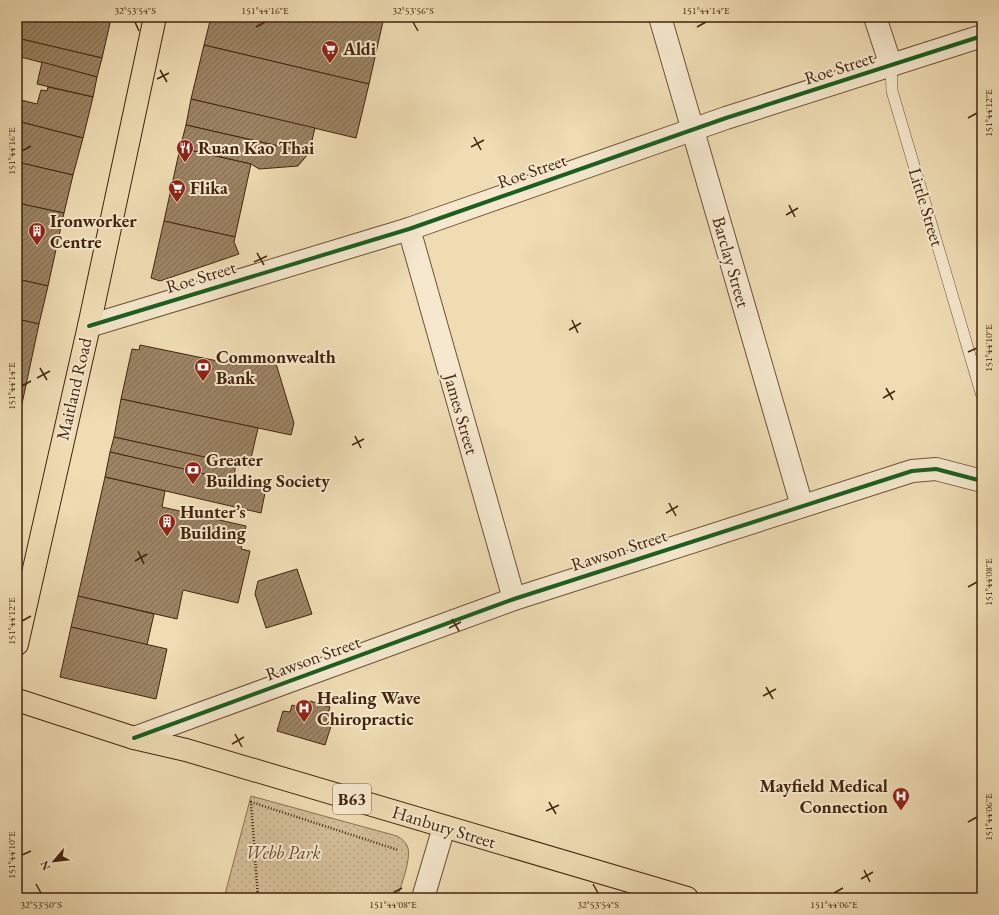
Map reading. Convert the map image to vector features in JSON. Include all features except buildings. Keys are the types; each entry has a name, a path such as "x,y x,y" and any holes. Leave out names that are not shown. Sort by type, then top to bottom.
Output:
{"main road":[{"name":"Maitland Road","path":"17,644 155,17"},
{"name":"Hanbury Street","path":"17,700 134,738 186,750 687,898"}],"street":[{"name":"Barclay Street","path":"660,17 802,506"},
{"name":"Little Street","path":"875,17 891,66"},
{"name":"Roe Street","path":"88,326 409,228 692,130 982,36"},
{"name":"James Street","path":"409,228 514,599"},
{"name":"Rawson Street","path":"134,738 514,599 912,471 936,469 982,481"},
{"path":"423,898 444,827"}],"lane":[{"name":"Little Street","path":"891,66 892,91 982,396"}],"path":[{"path":"258,898 251,802 398,850"}],"green space":[{"name":"Webb Park","path":"251,796 401,838 405,842 409,853 405,873 397,898 224,898"}],"cycle path":[{"path":"89,326 409,229 726,118 982,36"},
{"path":"134,738 514,599 912,471 936,469 982,481"}],"place":[{"name":"Aldi","path":"330,64"},
{"name":"Ruan Kao Thai","path":"185,163"},
{"name":"Flika","path":"177,203"},
{"name":"Ironworker Centre","path":"37,246"},
{"name":"Commonwealth Bank","path":"203,382"},
{"name":"Greater Building Society","path":"193,485"},
{"name":"Hunter’s Building","path":"167,537"},
{"name":"Healing Wave Chiropractic","path":"304,723"},
{"name":"Mayfield Medical Connection","path":"901,811"}]}
